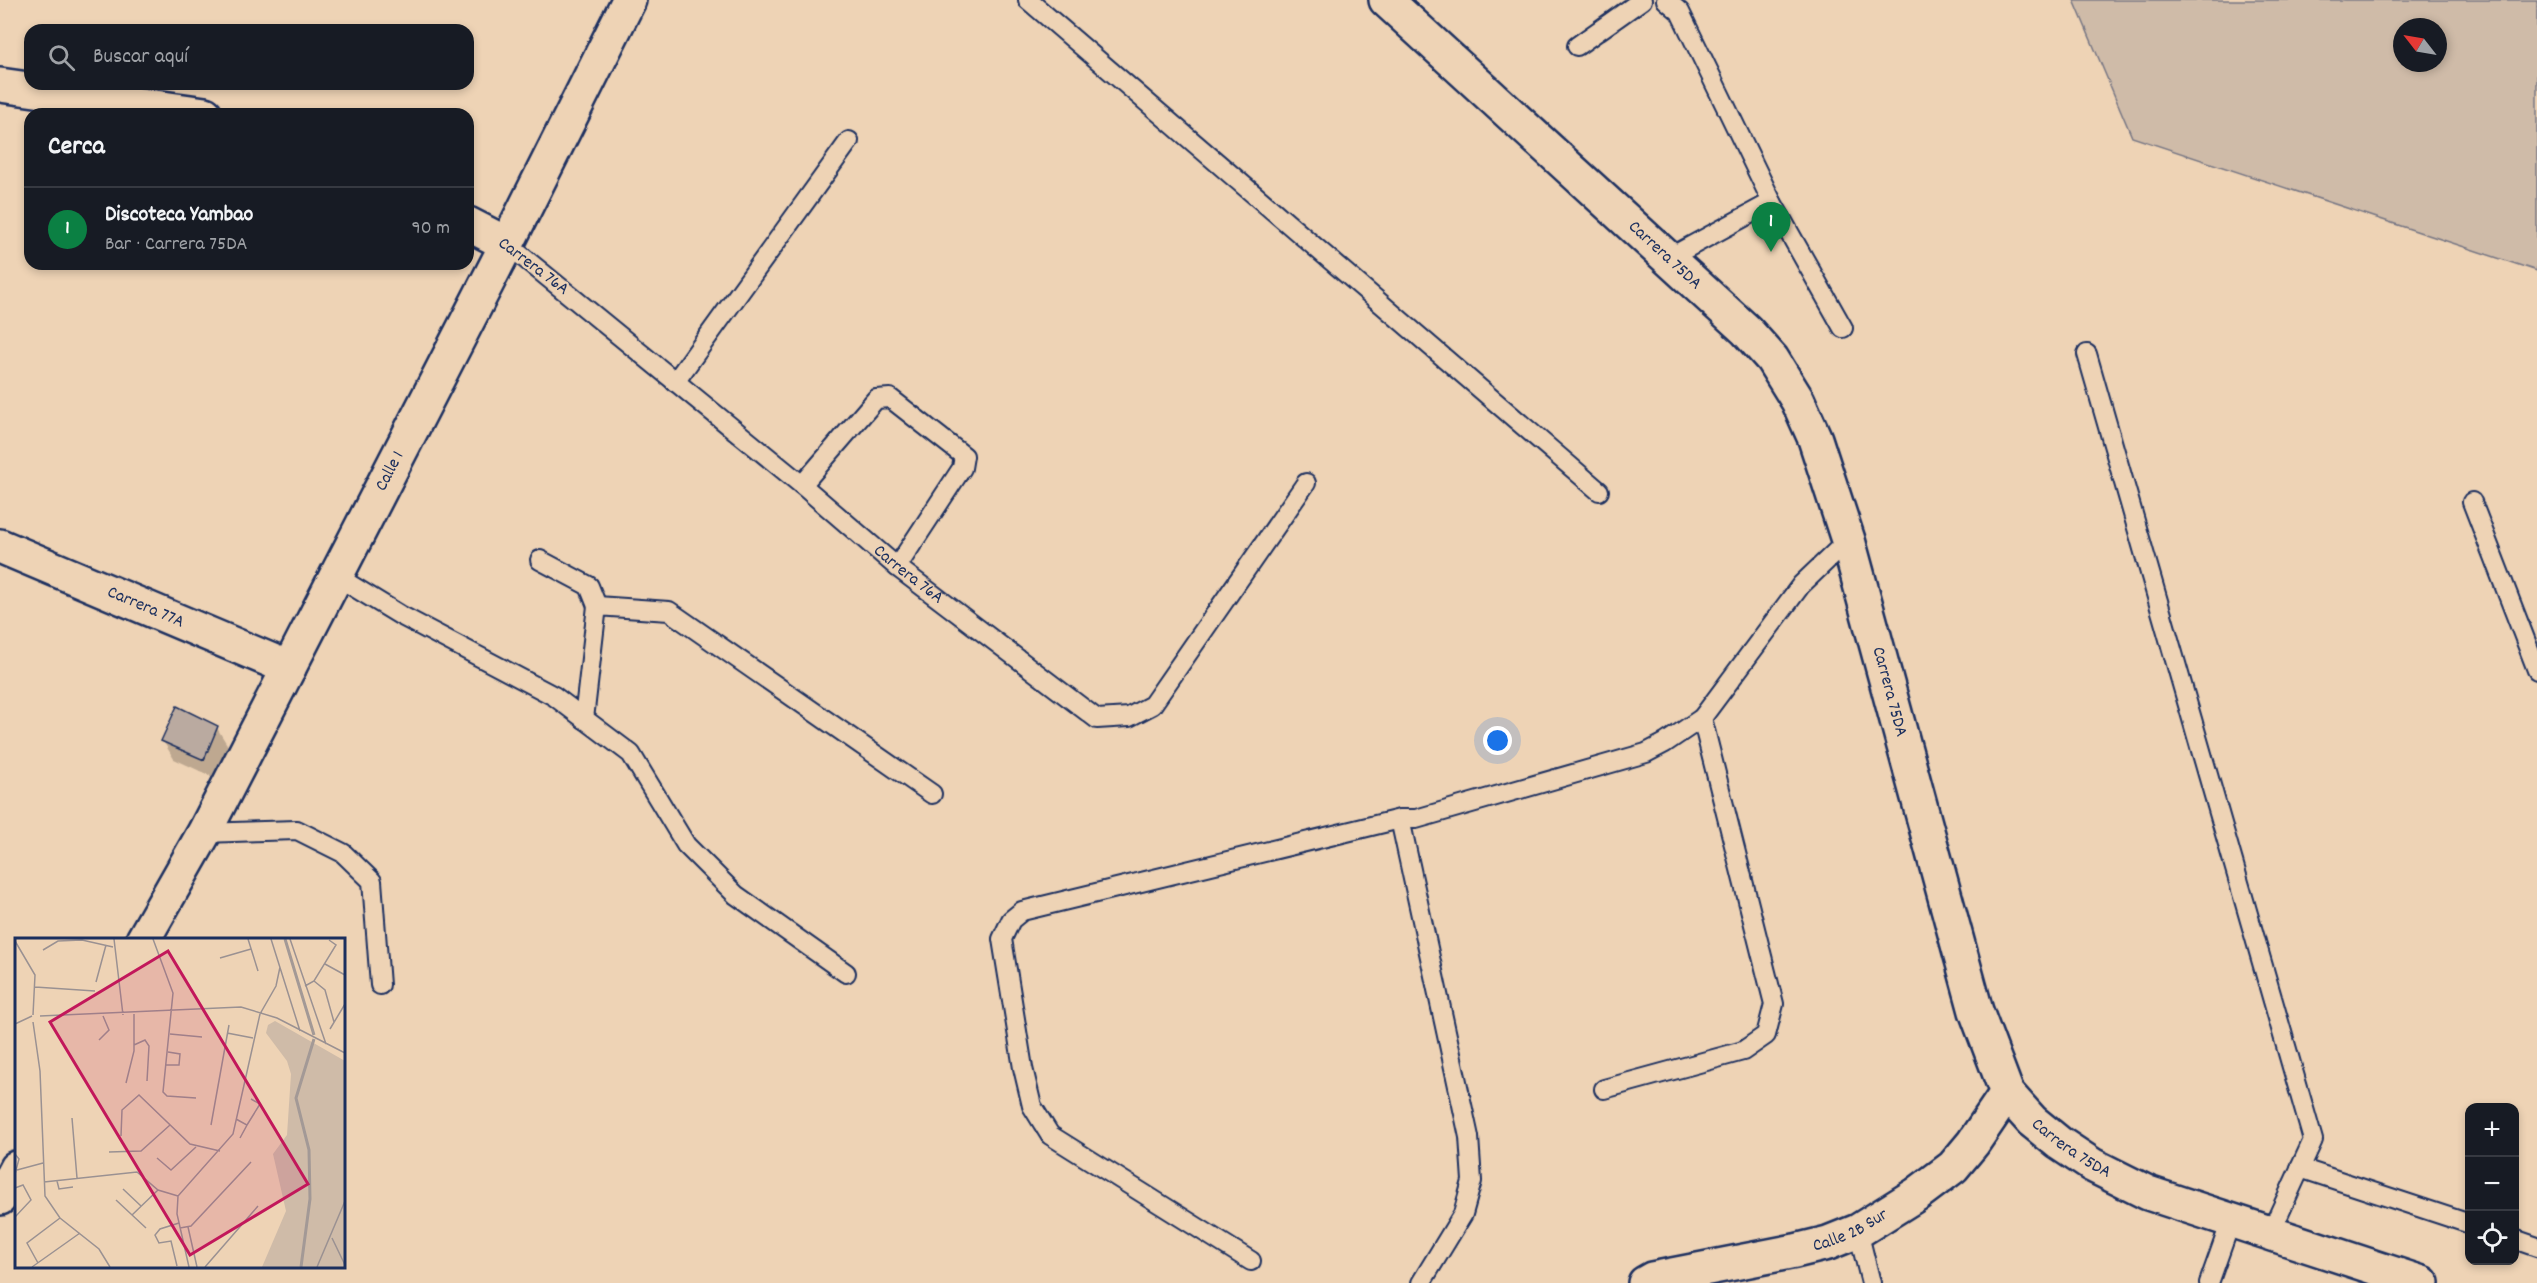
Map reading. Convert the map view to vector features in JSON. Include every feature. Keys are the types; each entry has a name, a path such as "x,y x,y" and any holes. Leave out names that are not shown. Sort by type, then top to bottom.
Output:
{"street":[{"name":"Calle 1","path":"144,938 204,833 289,669 629,0"},
{"name":"Carrera 75DA","path":"1386,0 1746,330 1772,359 1798,400 1815,439 1848,540 1976,1011 2007,1093 2032,1121 2092,1165 2148,1193 2422,1283"},
{"path":"0,85 24,88"},
{"path":"35,90 163,108"},
{"name":"Carrera 76A","path":"474,227 507,244"},
{"name":"Carrera 77A","path":"0,546 289,669"},
{"name":"Calle 2B Sur","path":"1645,1283 1653,1279 1828,1243 1858,1231 1917,1194 1953,1167 1973,1143 2007,1093"},
{"path":"0,1198 15,1170"}],"lane":[{"path":"1028,0 1599,491"},
{"path":"1577,46 1642,0"},
{"path":"1666,0 1680,12 1772,202 1843,328"},
{"path":"675,382 849,141"},
{"path":"1667,259 1772,202"},
{"name":"Carrera 76A","path":"507,244 802,485 897,567 1097,719 1129,717 1152,705 1306,483"},
{"path":"2087,354 2313,1140 2270,1234"},
{"path":"802,485 876,399 890,398 964,456 962,468 897,567"},
{"path":"2472,502 2537,670"},
{"path":"1251,1261 1050,1135 1032,1106 1023,1068 1002,939 1011,920 1022,911 1400,819 1416,819 1646,753 1702,718 1801,585 1848,540"},
{"path":"540,560 589,586 597,606 584,719"},
{"path":"336,576 400,615 554,696 630,754 686,845 736,895 846,972"},
{"path":"597,606 669,611 932,794"},
{"path":"1604,1089 1743,1051 1766,1035 1773,1004 1702,718"},
{"path":"1400,819 1469,1137 1472,1181 1463,1214 1421,1283"},
{"path":"204,833 297,830 343,853 372,881 380,985"},
{"path":"2300,1168 2465,1223"},
{"path":"2209,1283 2231,1221"},
{"path":"1858,1231 1871,1283"},
{"path":"2519,1241 2537,1246"}],"shaded area":[{"path":"2074,0 2537,0 2537,271 2132,137"}],"building":[{"path":"177,706 218,726 204,760 161,741"}],"place":[{"name":"Discoteca Yambao","path":"1771,252"}]}
